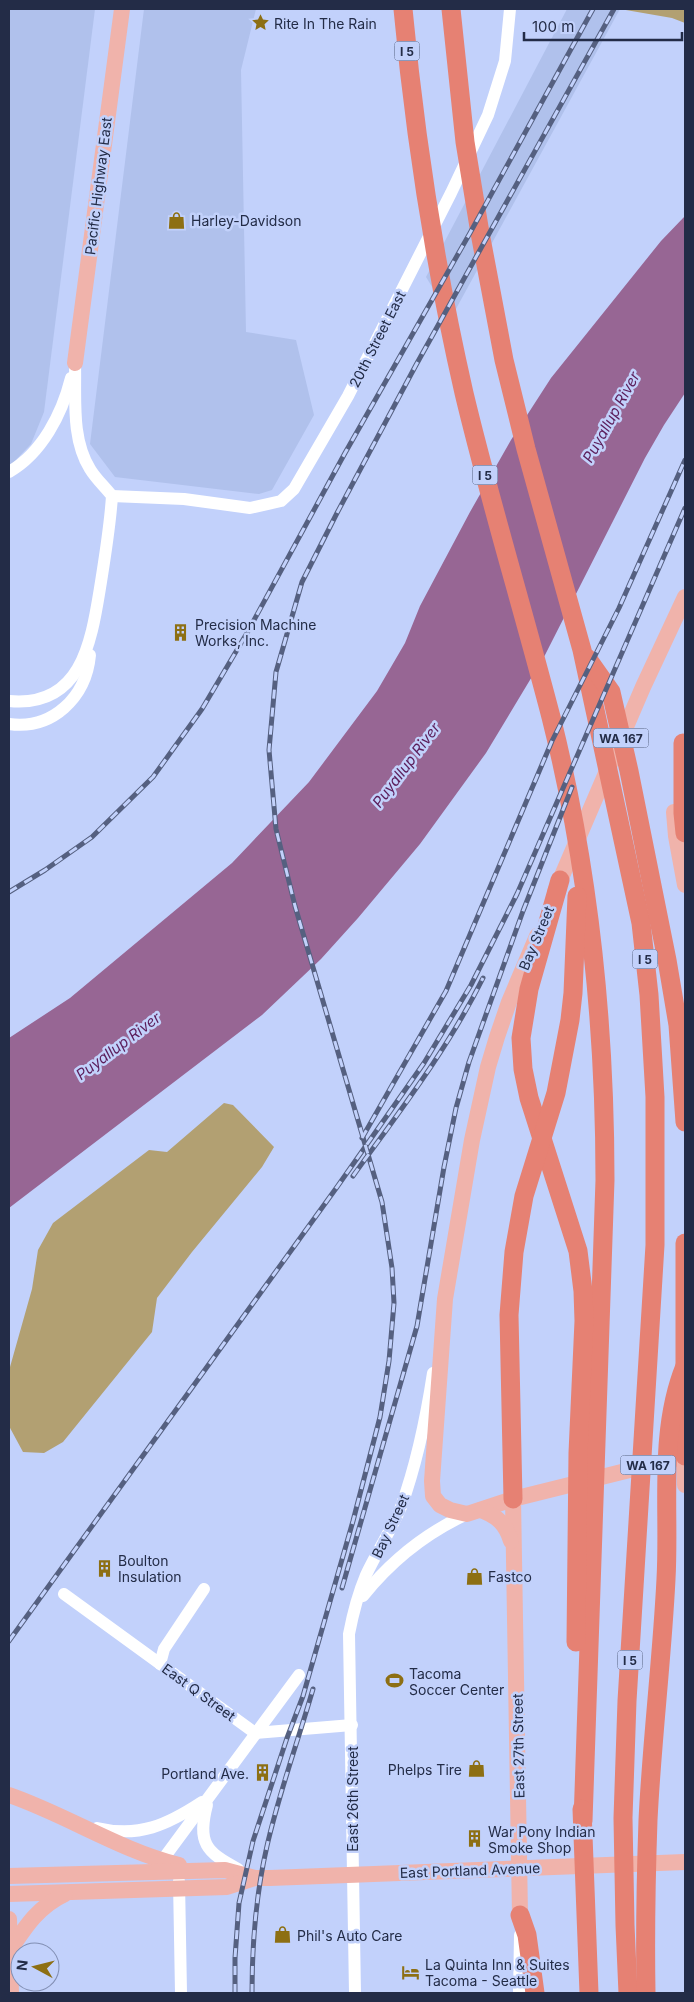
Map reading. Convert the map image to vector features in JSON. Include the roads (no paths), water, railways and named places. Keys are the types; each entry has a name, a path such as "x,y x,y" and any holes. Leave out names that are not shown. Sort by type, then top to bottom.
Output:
{"highway":[{"name":"I 5","path":"403,9 411,93 428,212 445,305 479,452 551,718 589,916 598,1003 605,1104 605,1180 587,1450"},
{"name":"I 5","path":"450,9 468,160 504,360 526,449 582,650 620,822 641,923 652,1036 656,1164 655,1246 628,1691 623,1818 624,1925 628,1993"},
{"path":"582,650 611,692 642,833 676,1016 685,1122"},
{"path":"684,737 685,833"},
{"path":"513,1499 509,1315 514,1252 529,1179 556,1094 570,1020 578,852"},
{"path":"560,880 529,989 521,1038 523,1069 529,1098 564,1204 581,1267 587,1450 576,1633 588,1993"},
{"path":"685,1243 685,1456"},
{"path":"646,1993 645,1925 648,1818 667,1576 669,1436 672,1410 685,1366"},
{"path":"520,1915 527,1935 535,1993"}],"main road":[{"name":"Pacific Highway East","path":"75,364 122,9"},
{"name":"Bay Street","path":"685,597 643,687 560,880 509,1002 488,1067 470,1149 445,1299 433,1463 433,1496 435,1501 444,1508 474,1512 513,1499 685,1456"},
{"path":"684,737 676,773 674,818 685,885"},
{"name":"WA 167","path":"685,1449 685,1456"},
{"path":"685,1456 685,1485"},
{"name":"East 27th Street","path":"513,1499 520,1915"},
{"path":"474,1512 492,1514 504,1525 514,1552"},
{"path":"9,1795 68,1819 158,1866"},
{"name":"East Portland Avenue","path":"9,1894 227,1887 255,1878 685,1862"},
{"path":"9,1876 158,1866"},
{"name":"East Portland Avenue","path":"158,1866 225,1870 255,1878"},
{"path":"9,1948 28,1922 39,1911 50,1901 69,1892"},
{"path":"9,1919 11,1993"}],"street":[{"name":"20th Street East","path":"112,496 184,499 250,508 281,501 294,489 348,396 451,193 488,115 505,61 510,9"},
{"path":"9,472 27,458 52,426 64,403 75,364"},
{"path":"9,724 24,725 43,721 52,717 66,706 78,692 86,675 89,659 89,643 107,544 112,496 91,471 80,448 76,417 75,364"},
{"path":"9,702 30,701 49,696 58,690 79,668 89,643"},
{"name":"Bay Street","path":"355,1606 366,1575 400,1509 413,1472 426,1415 445,1299"},
{"name":"Bay Street","path":"355,1606 375,1581 414,1545 434,1531 474,1512"},
{"path":"160,1664 164,1648 204,1589"},
{"name":"East Q Street","path":"64,1594 255,1733"},
{"name":"East 26th Street","path":"355,1606 349,1634 355,1993"},
{"path":"158,1866 299,1675"},
{"path":"255,1733 352,1725"},
{"path":"68,1819 112,1832 126,1833 142,1830 175,1818 208,1798"},
{"path":"208,1798 202,1824 206,1845 215,1857 255,1878"},
{"path":"181,1993 179,1881 183,1876 200,1870"},
{"name":"East 27th Street","path":"519,1993 520,1915"}],"water":[{"name":"Puyallup River","path":"685,216 685,393 645,458 545,655 486,753 420,844 321,959 262,1015 9,1208 9,1038 70,998 232,863 309,782 377,691 405,643 420,606 470,512 511,440 551,378 661,241"}],"railway":[{"path":"9,892 45,870 92,837 153,777 202,709 247,633 345,453 470,233 593,9"},
{"path":"235,1993 235,1958 239,1903 253,1841 303,1696 353,1521 380,1417 389,1361 394,1303 392,1268 382,1202 295,906 276,829 269,750 276,672 302,582 337,513 416,365 614,9"},
{"path":"362,1138 446,991 552,741 619,608 685,460"},
{"path":"9,1641 337,1187 424,1063 471,985 517,894 685,508"},
{"path":"342,1588 417,1326 444,1167 456,1108 469,1062 523,911 572,787"},
{"path":"353,1176 439,1055 483,978"},
{"path":"252,1993 255,1919 263,1864 277,1806 313,1689"}],"place":[{"name":"Rite In The Rain","path":"260,23"},
{"name":"Harley-Davidson","path":"177,220"},
{"name":"Precision Machine Works, Inc.","path":"181,632"},
{"name":"Boulton Insulation","path":"104,1568"},
{"name":"Fastco","path":"474,1576"},
{"name":"Tacoma Soccer Center","path":"395,1681"},
{"name":"Phelps Tire","path":"476,1769"},
{"name":"Portland Ave.","path":"263,1773"},
{"name":"War Pony Indian Smoke Shop","path":"474,1839"},
{"name":"Phil's Auto Care","path":"283,1935"},
{"name":"La Quinta Inn & Suites Tacoma - Seattle","path":"411,1972"}]}
